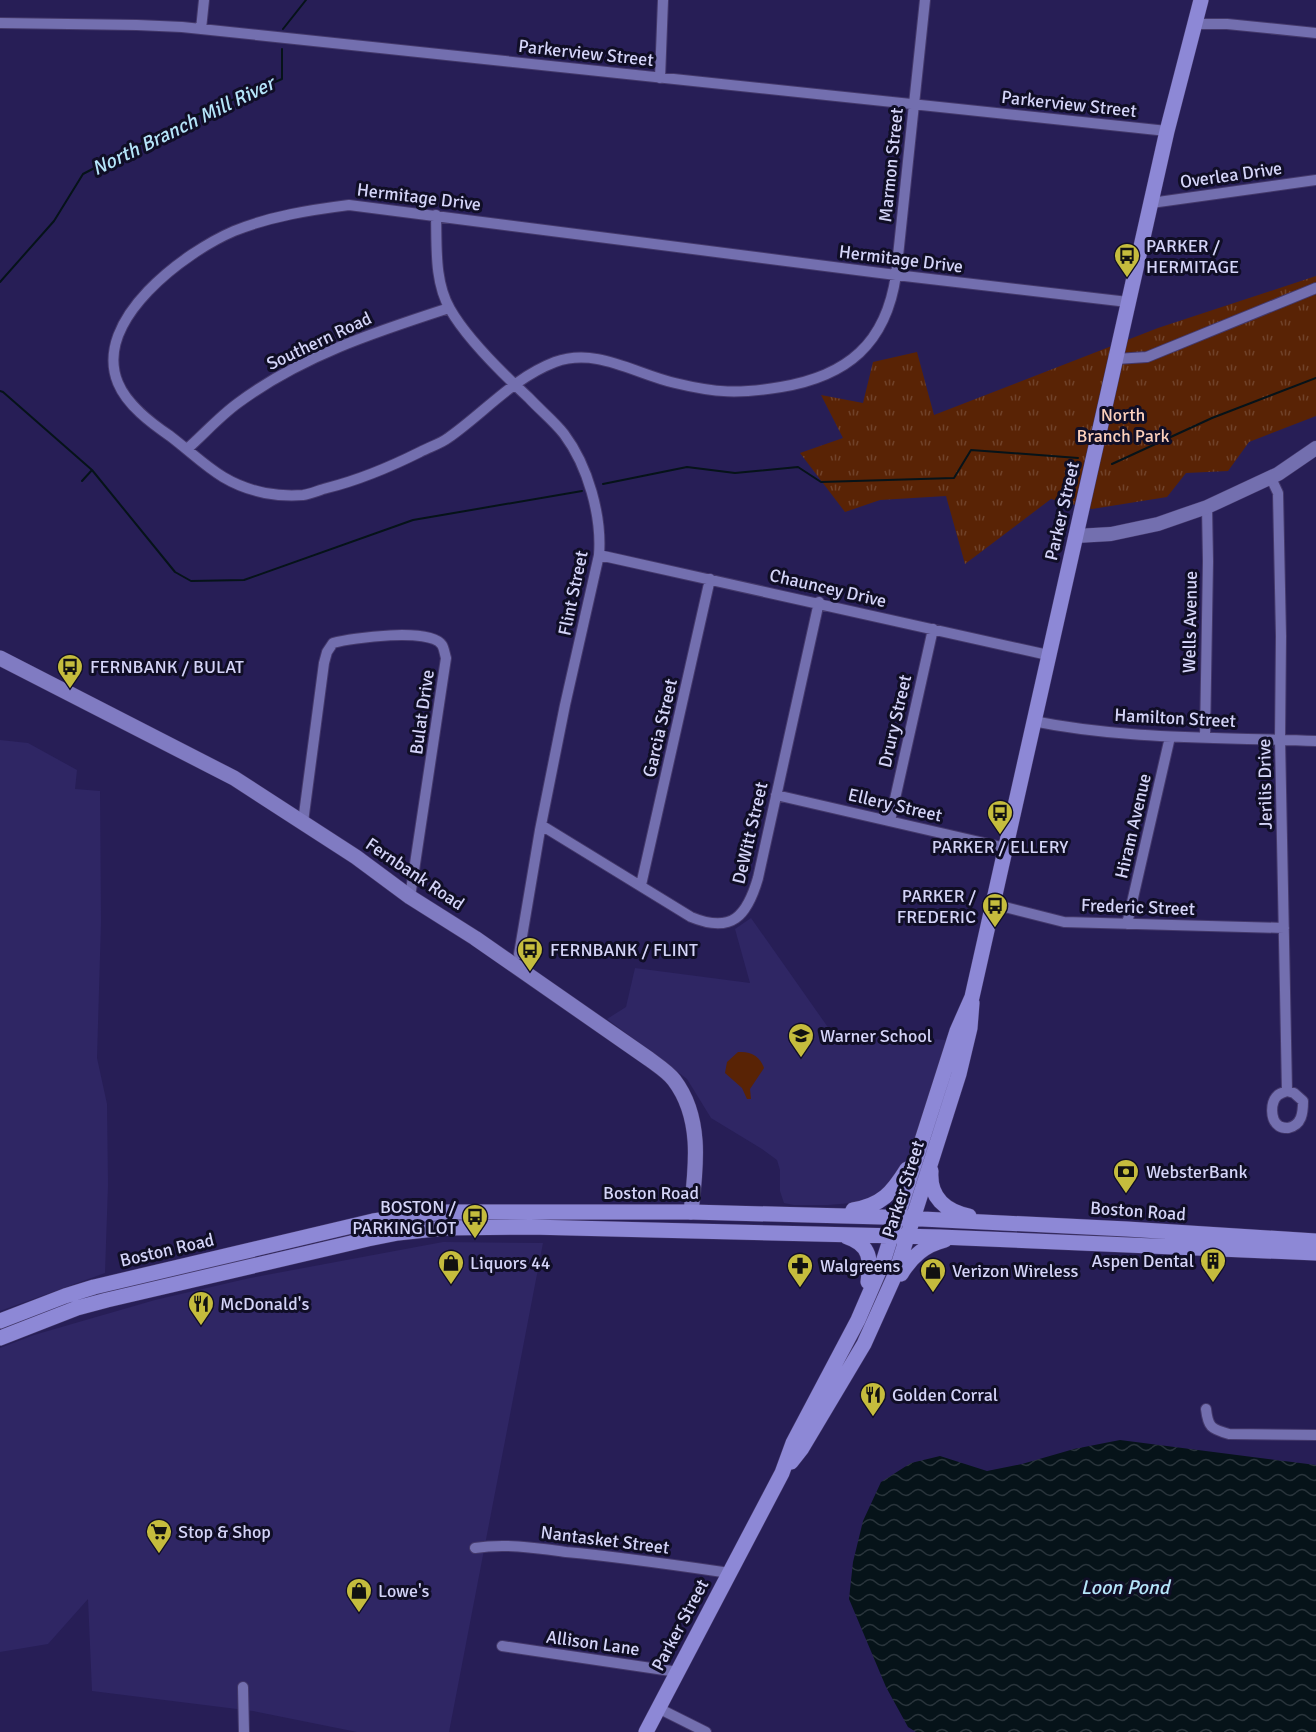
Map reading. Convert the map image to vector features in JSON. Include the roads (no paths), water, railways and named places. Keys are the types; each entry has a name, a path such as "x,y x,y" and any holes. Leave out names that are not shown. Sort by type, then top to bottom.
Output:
{"main road":[{"name":"Parker Street","path":"782,1473 802,1448 854,1361 892,1282 914,1219 963,1059 970,1028 972,997 1048,655 1167,131 1201,0"},
{"name":"Fernbank Road","path":"0,658 234,778 475,938 633,1047 674,1079 687,1102 694,1126 696,1168 691,1212"},
{"name":"Parker Street","path":"646,1732 782,1473 793,1443 865,1306 892,1236 957,1031 972,997"},
{"path":"821,1215 873,1206 886,1197 896,1188 920,1145"},
{"path":"933,1157 931,1182 934,1193 944,1206 964,1215 1007,1223"},
{"name":"Boston Road","path":"0,1321 94,1287 386,1219 464,1211 821,1215 1127,1229 1316,1241"},
{"name":"Boston Road","path":"0,1338 100,1302 353,1242 414,1231 460,1227 962,1238 1316,1253"},
{"path":"838,1235 854,1239 866,1251 871,1263 865,1306"},
{"path":"876,1318 904,1269 916,1254 940,1241 962,1238"}],"street":[{"path":"201,29 204,0"},
{"path":"660,78 663,0"},
{"name":"Marmon Street","path":"514,384 553,363 570,358 590,357 608,360 671,382 719,392 746,393 801,384 829,374 853,360 871,342 885,316 894,287 925,0"},
{"name":"Parkerview Street","path":"0,23 137,25 201,29 1167,131"},
{"path":"1195,24 1227,24 1316,33"},
{"name":"Overlea Drive","path":"1151,203 1316,180"},
{"name":"Hermitage Drive","path":"514,384 447,439 376,472 303,495 268,494 236,485 215,474 147,418 128,399 118,382 114,361 123,324 149,290 181,263 234,231 291,213 349,205 896,275 1128,302"},
{"name":"Flint Street","path":"436,215 440,284 449,308 467,332 514,384 564,434 589,482 595,499 601,536 599,555 564,705 519,954"},
{"path":"1116,359 1147,357 1316,288"},
{"name":"Southern Road","path":"187,449 237,403 291,368 382,329 449,308"},
{"path":"1076,536 1112,534 1158,524 1207,507 1270,478 1316,448"},
{"name":"Jerilis Drive","path":"1270,478 1278,493 1287,1091"},
{"name":"Wells Avenue","path":"1205,737 1207,507"},
{"name":"Chauncey Drive","path":"599,555 1048,655"},
{"name":"Garcia Street","path":"641,885 710,579"},
{"name":"DeWitt Street","path":"541,825 691,917 702,922 723,923 734,920 745,910 752,899 758,878 819,603"},
{"name":"Drury Street","path":"890,820 933,629"},
{"name":"Bulat Drive","path":"303,822 324,663 333,643 396,635 421,635 434,639 442,645 446,658 410,897"},
{"name":"Hamilton Street","path":"1033,722 1068,729 1170,737 1316,741"},
{"name":"Hiram Avenue","path":"1127,924 1170,737"},
{"name":"Ellery Street","path":"776,795 1006,848"},
{"name":"Frederic Street","path":"993,904 1064,922 1284,928"},
{"path":"1206,1409 1208,1423 1215,1430 1228,1434 1316,1435"},
{"name":"Nantasket Street","path":"475,1548 491,1545 611,1556 730,1573"},
{"name":"Allison Lane","path":"502,1646 678,1672"},
{"path":"243,1686 244,1732"},
{"path":"658,1708 706,1732"}],"water":[{"name":"Loon Pond","path":"1120,1440 1316,1465 1316,1732 916,1732 908,1727 886,1687 849,1599 853,1562 863,1521 881,1482 911,1463 940,1456 987,1471"}],"waterway":[{"name":"North Branch Mill River","path":"283,29 306,0"},
{"name":"North Branch Mill River","path":"0,282 54,221 83,174 192,117 282,79 282,49"},
{"name":"North Branch Mill River","path":"1112,464 1212,418 1316,378"},
{"name":"North Branch Mill River","path":"0,391 92,470 175,572 191,581 244,580 413,520 582,491"},
{"name":"North Branch Mill River","path":"603,484 687,467 735,473 798,467 821,482 954,478 971,450 1078,458"},
{"path":"82,481 92,470"}],"place":[{"name":"PARKER / HERMITAGE","path":"1127,279"},
{"name":"FERNBANK / BULAT","path":"70,690"},
{"name":"PARKER / ELLERY","path":"1000,836"},
{"name":"PARKER / FREDERIC","path":"995,929"},
{"name":"FERNBANK / FLINT","path":"530,973"},
{"name":"Warner School","path":"801,1059"},
{"name":"WebsterBank","path":"1126,1195"},
{"name":"BOSTON / PARKING LOT","path":"475,1240"},
{"name":"Aspen Dental","path":"1213,1284"},
{"name":"Liquors 44","path":"451,1286"},
{"name":"Walgreens","path":"800,1289"},
{"name":"Verizon Wireless","path":"933,1294"},
{"name":"McDonald's","path":"201,1327"},
{"name":"Golden Corral","path":"873,1418"},
{"name":"Stop & Shop","path":"159,1555"},
{"name":"Lowe's","path":"359,1614"}],"park label":[{"name":"North Branch Park","path":"1123,425"}]}
